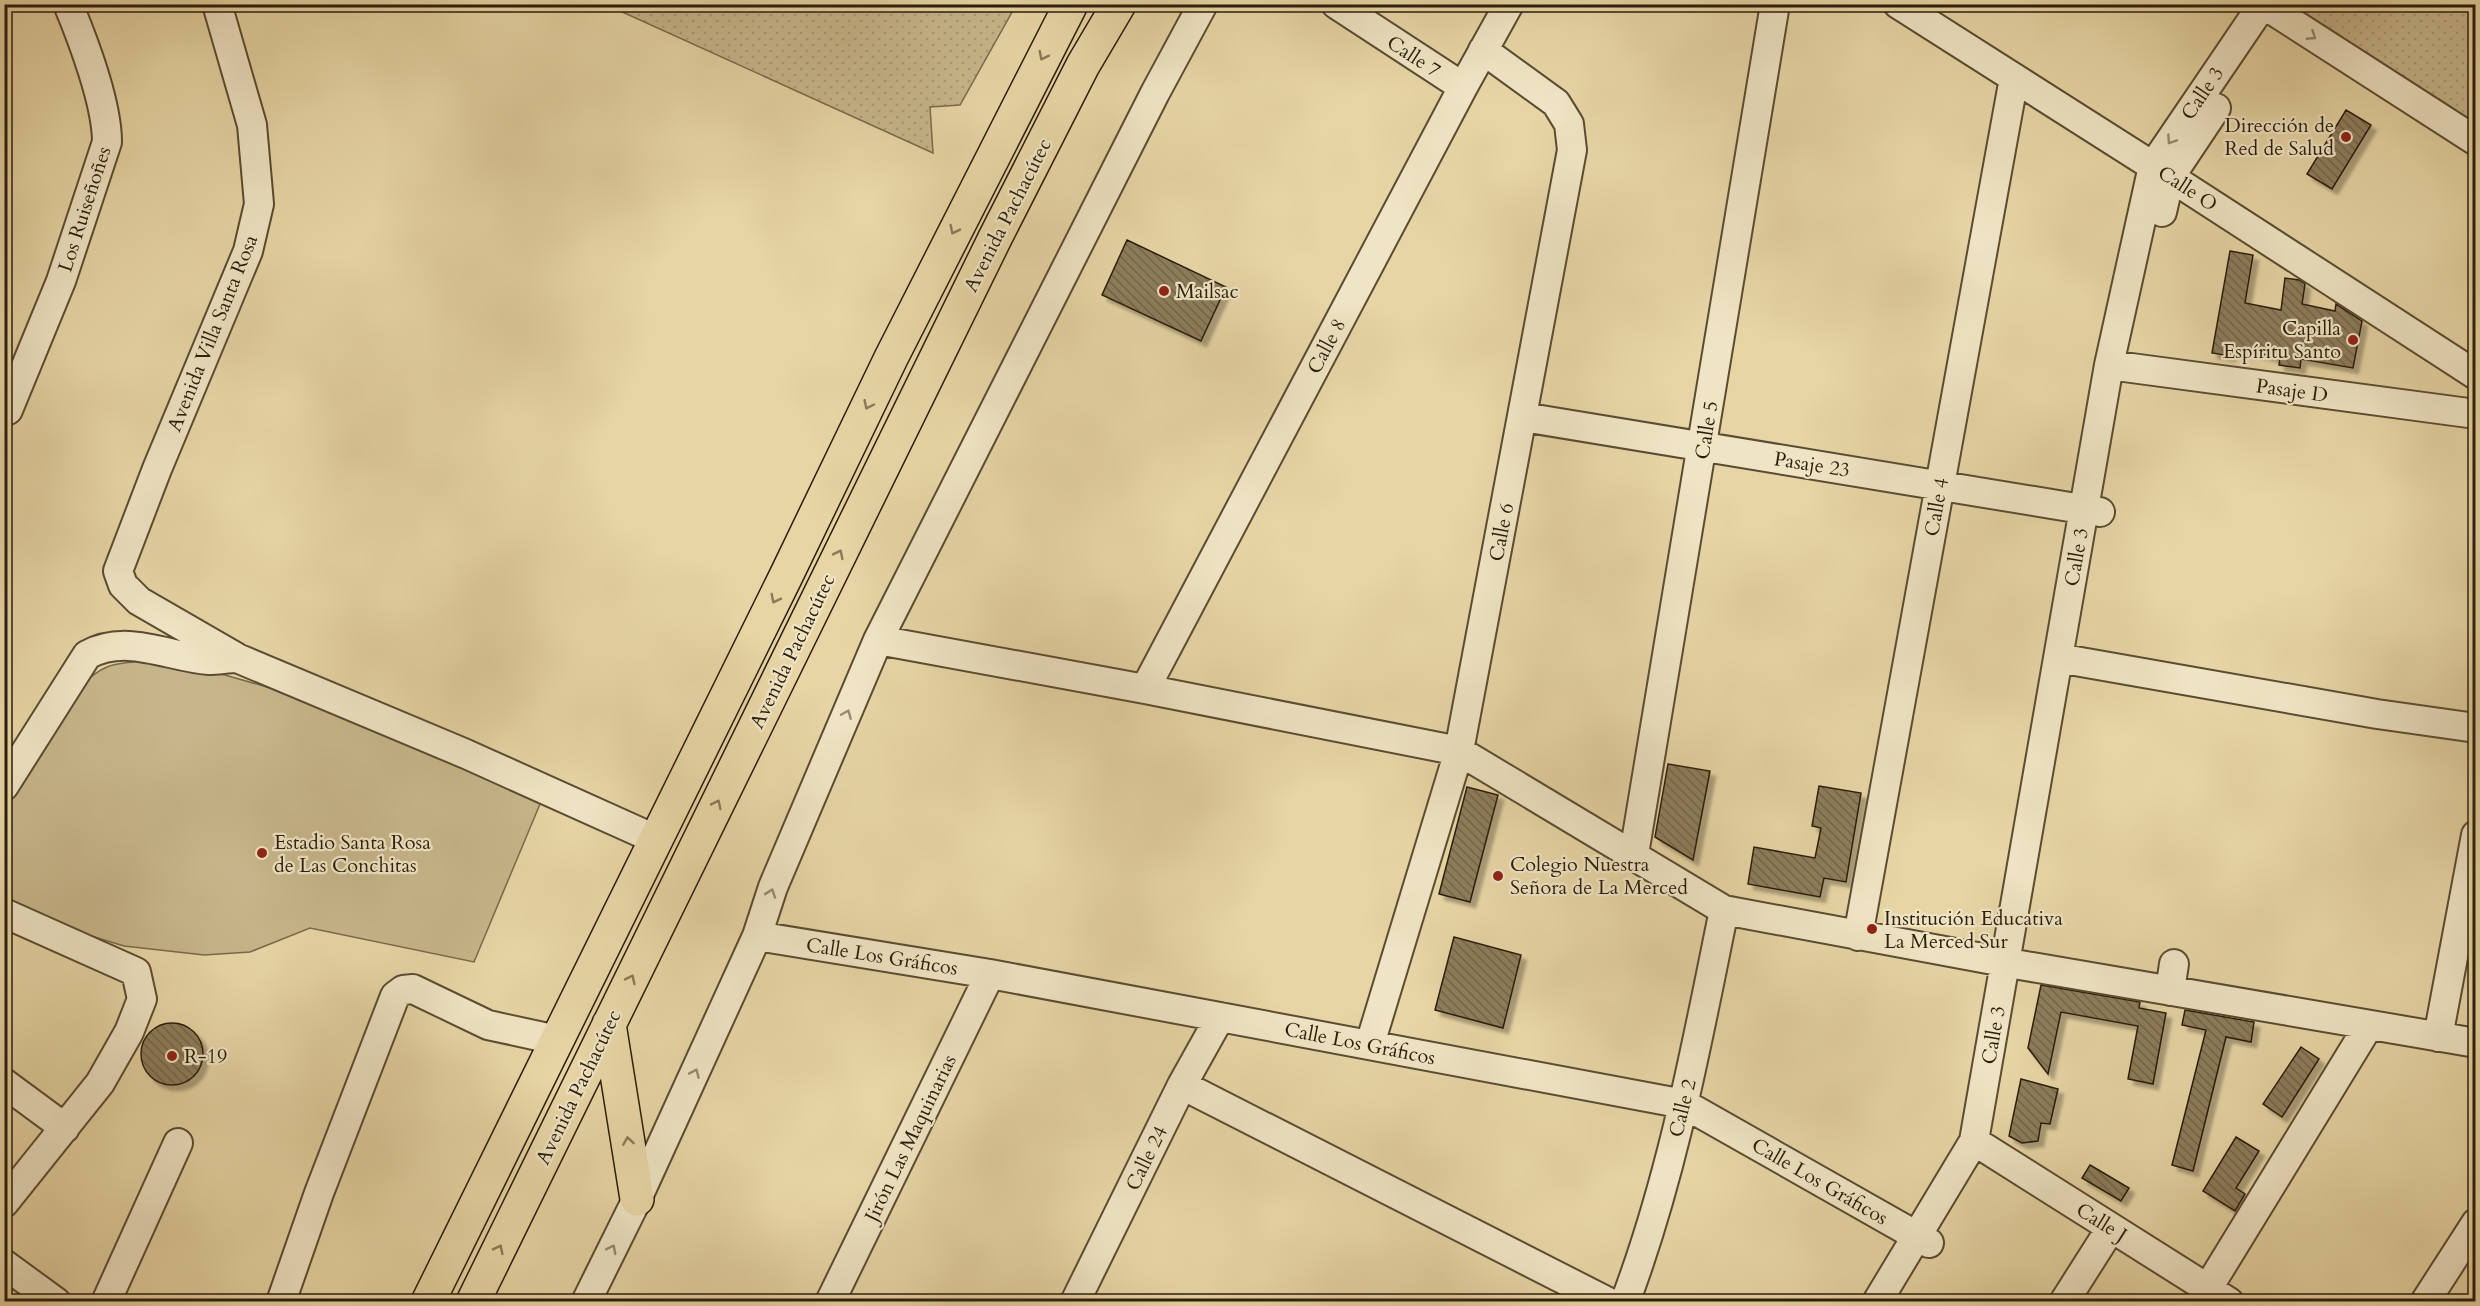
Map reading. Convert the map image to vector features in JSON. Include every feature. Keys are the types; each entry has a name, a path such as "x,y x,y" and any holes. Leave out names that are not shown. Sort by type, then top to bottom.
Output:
{"main road":[{"name":"Avenida Pachacútec","path":"428,1302 956,227 1071,4"},
{"name":"Avenida Pachacútec","path":"473,1302 995,238 1083,65 1119,4"},
{"path":"609,1024 638,1199"}],"street":[{"name":"Los Ruiseñoñes","path":"9,410 61,281 107,142 104,115 81,36 68,4"},
{"name":"Avenida Villa Santa Rosa","path":"217,4 252,125 259,204 248,251 118,571 123,585 139,601 237,658"},
{"path":"586,1302 638,1199 757,936 773,887 878,640 1155,93 1203,4"},
{"name":"Calle 7","path":"1336,4 1463,87"},
{"name":"Calle 8","path":"1145,689 1509,4"},
{"name":"Calle 5","path":"1634,854 1775,4"},
{"name":"Calle O","path":"1898,4 2475,375"},
{"path":"2271,9 2475,141"},
{"name":"Calle 3","path":"1981,1146 2117,366 2161,171 2271,9"},
{"name":"Calle 6","path":"1370,1044 1459,751 1572,150 1569,124 1556,103 1483,50"},
{"name":"Calle 4","path":"1858,936 2014,78"},
{"name":"Pasaje D","path":"2117,366 2475,414"},
{"name":"Pasaje 23","path":"1523,417 2092,510"},
{"path":"878,640 1145,689 1459,751 1724,910 2013,964 2172,978 2369,1025 2475,1043"},
{"path":"4,786 87,655 99,648 131,645 210,660 237,658 466,754 655,839"},
{"path":"2065,659 2377,714 2475,728"},
{"path":"2438,1037 2475,835"},
{"name":"Calle 2","path":"1625,1302 1646,1248 1684,1104 1724,910"},
{"path":"4,913 136,972 142,999 129,1032 100,1083 4,1203"},
{"name":"Calle Los Gráficos","path":"757,936 990,974 1684,1104 1923,1240"},
{"name":"Jirón Las Maquinarias","path":"830,1302 990,974"},
{"path":"281,1302 319,1193 395,996 403,990 413,989 488,1025 557,1040"},
{"name":"Calle 24","path":"1075,1302 1182,1085 1220,1017"},
{"path":"2218,1295 2369,1025"},
{"path":"4,1083 64,1128"},
{"path":"1182,1085 1608,1302"},
{"path":"106,1302 178,1143"},
{"path":"1877,1302 1923,1240 1981,1146"},
{"name":"Calle J","path":"1981,1146 2218,1295"},
{"path":"2425,1302 2475,1223"},
{"path":"2064,1302 2111,1228"},
{"path":"1893,1302 1923,1240"},
{"path":"4,1264 56,1302"}],"shaded area":[{"path":"607,5 1016,5 960,105 930,107 933,153"},
{"path":"2281,5 2475,5 2475,129"},
{"name":"Estadio Santa Rosa de Las Conchitas","path":"139,661 204,669 274,689 497,778 540,804 474,962 310,928 250,952 204,955 124,946 65,928 15,907 5,899 4,807 26,765 63,707 92,676 107,667"}],"building":[{"path":"2346,110 2371,125 2332,189 2307,174"},
{"name":"Mailsac","path":"1127,240 1226,287 1201,341 1102,295"},
{"path":"2230,251 2253,255 2245,303 2281,310 2285,278 2299,280 2305,284 2302,304 2335,311 2336,304 2362,321 2353,368 2301,359 2300,368 2279,365 2280,358 2231,348 2230,356 2212,353"},
{"path":"1668,764 1710,771 1693,860 1655,837"},
{"path":"1819,786 1861,793 1846,882 1824,878 1820,897 1748,884 1754,847 1815,858 1821,828 1812,826"},
{"path":"1467,787 1498,795 1470,902 1439,894"},
{"path":"1454,937 1521,955 1503,1028 1435,1010"},
{"path":"2041,985 2140,1002 2139,1008 2166,1013 2153,1084 2128,1079 2138,1026 2061,1012 2048,1074 2028,1048"},
{"path":"2185,1010 2254,1022 2251,1042 2226,1037 2193,1171 2172,1165 2206,1030 2182,1025"},
{"name":"R-19","path":"172,1023 184,1025 194,1032 201,1042 203,1054 201,1066 194,1076 184,1083 172,1085 160,1083 150,1076 143,1066 141,1054 143,1042 150,1032 160,1025"},
{"path":"2301,1047 2319,1059 2282,1117 2263,1104"},
{"path":"2021,1079 2058,1089 2050,1124 2041,1123 2038,1141 2022,1143 2009,1136"},
{"path":"2236,1137 2259,1151 2236,1188 2245,1194 2235,1211 2203,1191"},
{"path":"2090,1165 2129,1188 2121,1201 2082,1178"}],"place":[{"name":"Dirección de Red de Salud","path":"2346,137"},
{"name":"Mailsac","path":"1164,291"},
{"name":"Capilla Espíritu Santo","path":"2353,340"},
{"name":"Estadio Santa Rosa de Las Conchitas","path":"262,853"},
{"name":"Colegio Nuestra Señora de La Merced","path":"1498,876"},
{"name":"Institución Educativa La Merced Sur","path":"1872,929"},
{"name":"R-19","path":"172,1056"}]}
